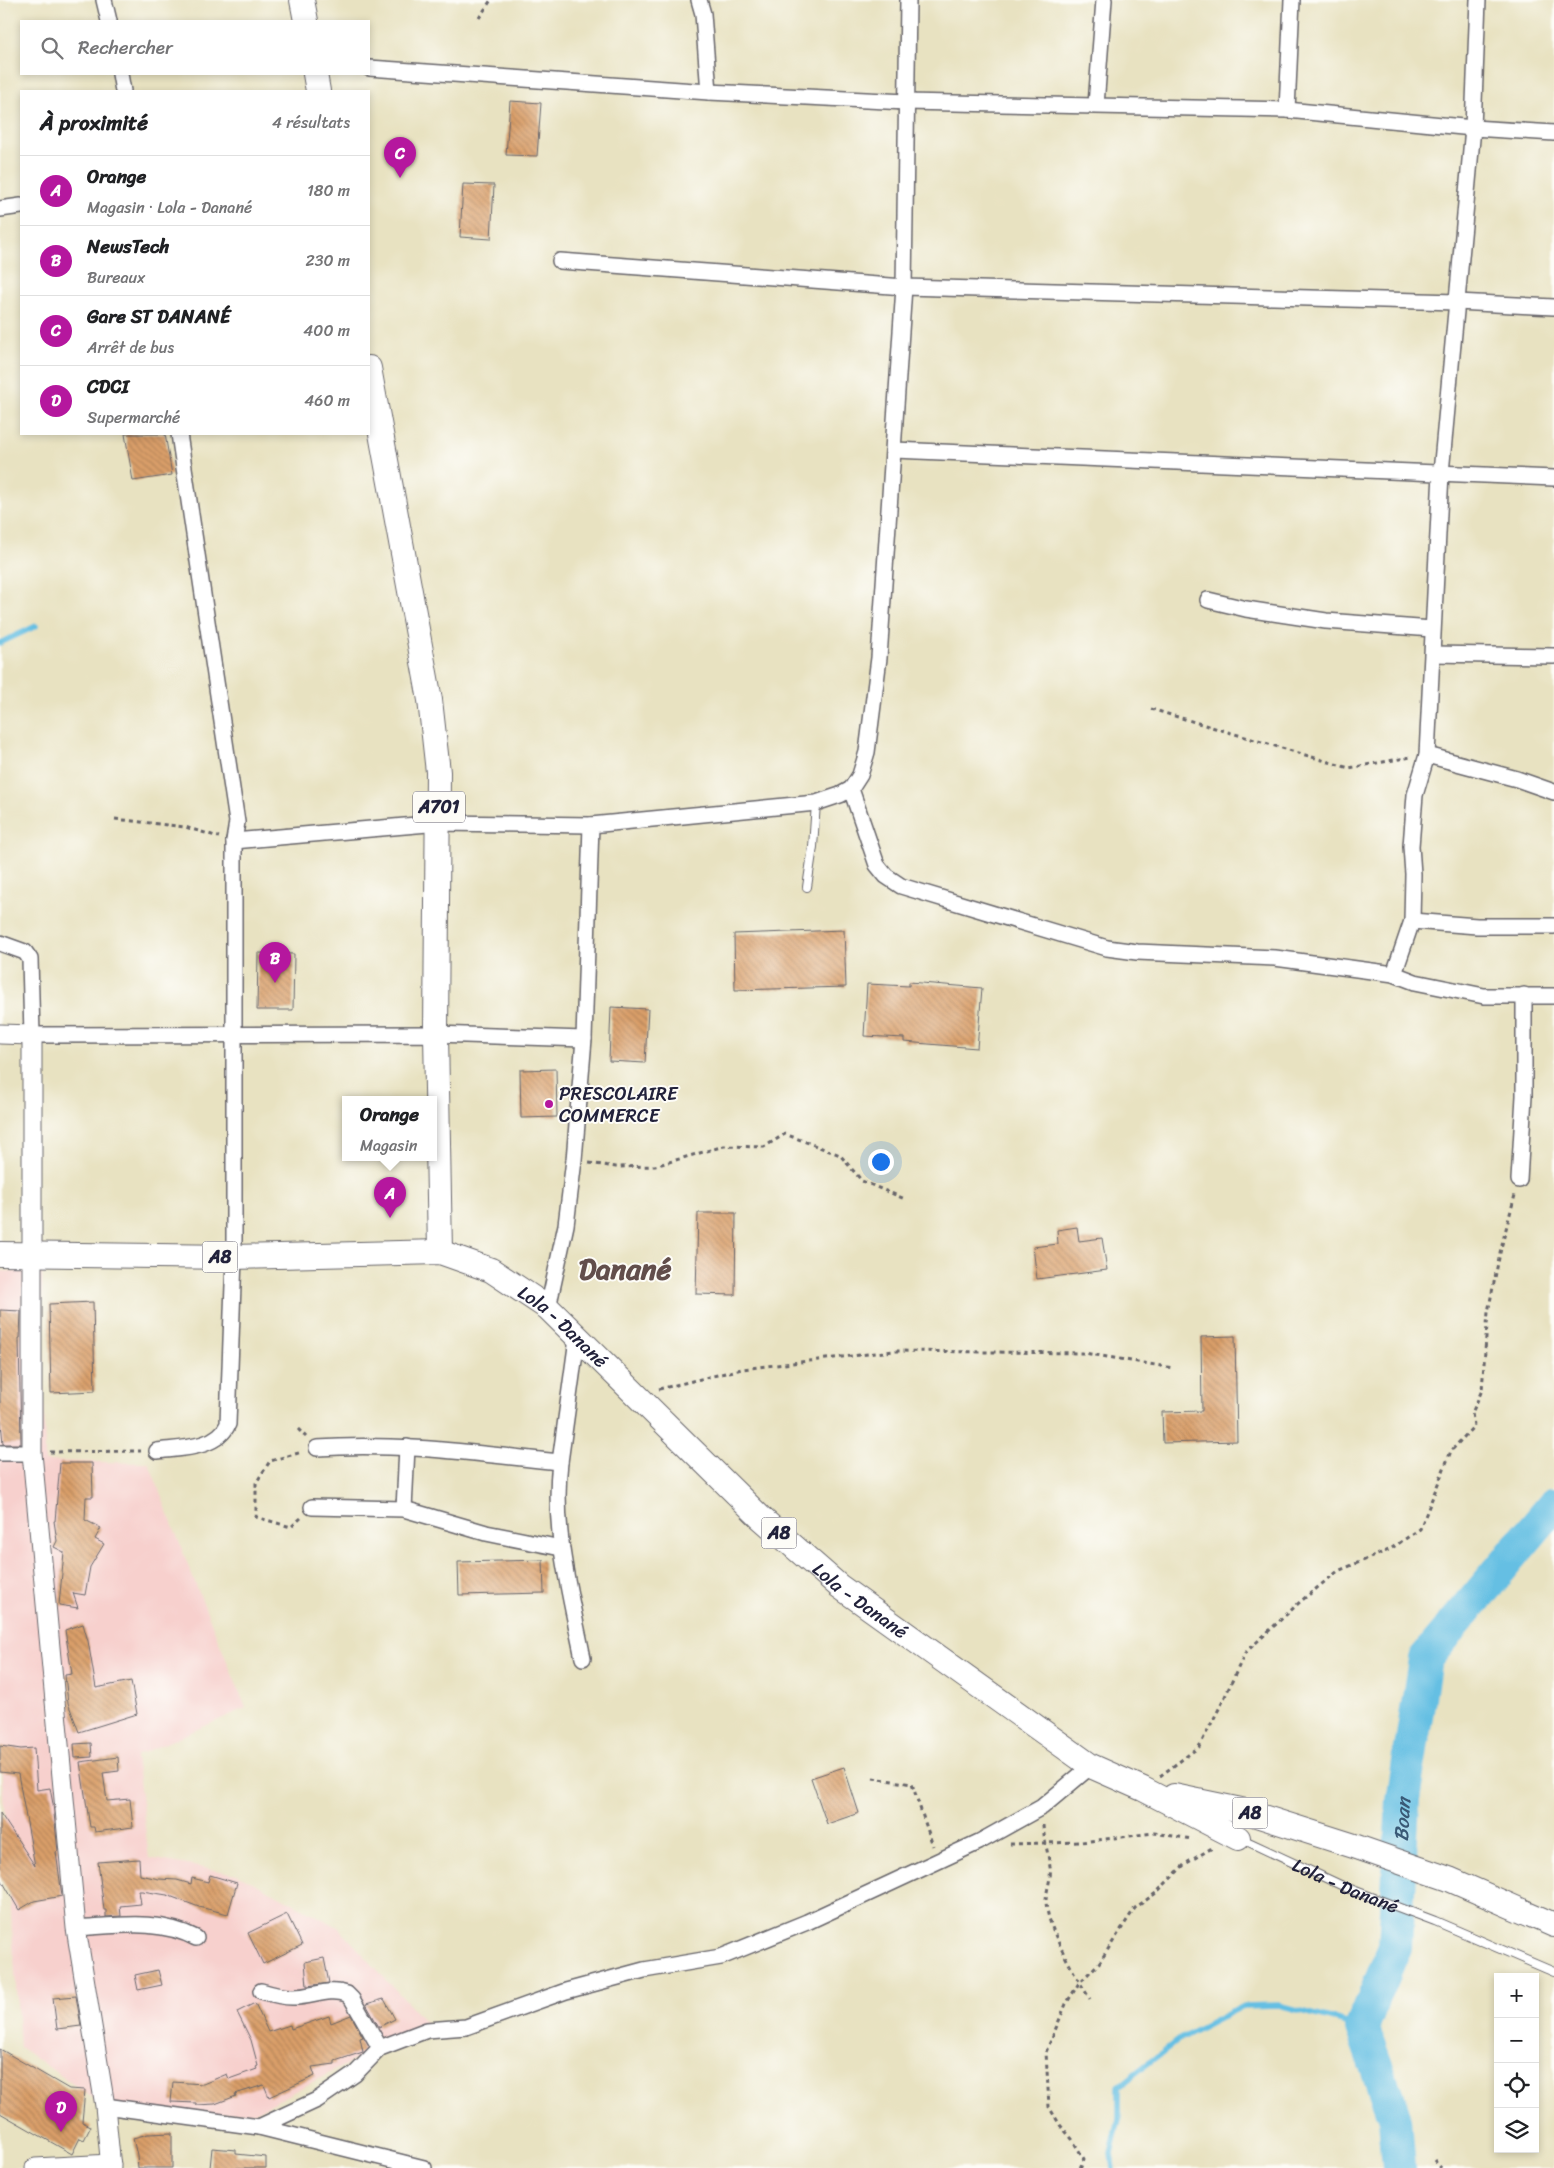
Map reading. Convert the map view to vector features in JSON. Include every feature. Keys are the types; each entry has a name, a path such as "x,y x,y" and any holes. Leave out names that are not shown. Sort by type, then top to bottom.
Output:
{"main road":[{"path":"302,0 306,20"},
{"path":"315,75 318,90"},
{"name":"A701","path":"370,373 430,700 438,772 436,1034 440,1252"},
{"name":"A8","path":"0,1254 234,1257 440,1252"},
{"name":"Lola - Danané","path":"440,1252 491,1270 548,1308 577,1339 636,1394 760,1517 840,1586 1091,1766 1143,1789 1238,1838"},
{"name":"Lola - Danané","path":"1143,1789 1240,1810 1354,1846 1449,1878 1554,1926"}],"street":[{"path":"104,0 109,20"},
{"path":"699,0 703,14 709,92"},
{"path":"234,841 439,823 591,825 816,803 840,795 850,788 860,775 867,752 879,658 904,287 908,0"},
{"path":"1096,105 1104,0"},
{"path":"1287,110 1292,0"},
{"path":"1394,974 1412,921 1413,874 1411,846 1415,795 1427,754 1441,473 1472,128 1478,0"},
{"path":"370,68 709,92 906,102 1287,110 1472,128 1554,133"},
{"path":"120,75 122,90"},
{"path":"0,209 20,206"},
{"path":"560,261 904,287 1457,302 1554,307"},
{"path":"157,1451 200,1445 219,1437 225,1431 228,1424 234,1257 234,841 236,822 178,435"},
{"path":"894,450 1554,478"},
{"path":"1208,600 1246,609 1326,621 1432,629"},
{"path":"1433,654 1554,656"},
{"path":"1427,754 1517,779 1554,792"},
{"path":"850,788 877,865 886,876 901,886 1107,948 1137,952 1275,958 1394,974 1415,982 1484,996 1554,996"},
{"path":"548,1308 566,1225 574,1160 584,1039 591,825"},
{"path":"1412,921 1477,926 1554,926"},
{"path":"0,943 24,952 30,959 32,1035 32,1453 76,1928 105,2106 111,2166 36,2168"},
{"path":"1519,1180 1524,1096 1524,995"},
{"path":"0,1034 436,1034 584,1039"},
{"path":"577,1339 558,1484 561,1548 583,1658"},
{"path":"317,1448 351,1446 407,1447 560,1462"},
{"path":"404,1509 407,1447"},
{"path":"0,1453 32,1453"},
{"path":"312,1507 404,1509 486,1533 561,1548"},
{"path":"259,2127 317,2100 355,2074 380,2048 427,2030 466,2027 566,1991 644,1970 720,1957 807,1922 979,1842 1042,1807 1091,1766"},
{"path":"76,1928 138,1924 170,1929 196,1938"},
{"path":"261,1991 276,1996 293,1998 320,1993 347,1994 352,1998 380,2048"},
{"path":"105,2106 259,2127 424,2168"}],"lane":[{"path":"807,887 813,847 816,803"},
{"name":"Lola - Danané","path":"1238,1838 1345,1887 1435,1921 1554,1972"}],"path":[{"path":"479,18 491,0"},
{"path":"1151,710 1349,768 1427,754"},
{"path":"115,819 185,827 234,841"},
{"path":"574,1160 616,1167 655,1166 724,1146 764,1147 785,1134 840,1155 862,1181 905,1199"},
{"path":"1143,1789 1199,1747 1245,1653 1301,1601 1338,1571 1390,1550 1420,1529 1451,1451 1474,1426 1472,1413 1482,1390 1488,1312 1501,1248 1519,1180"},
{"path":"636,1394 742,1369 893,1350 1084,1353 1173,1368"},
{"path":"312,1507 291,1526 256,1517 256,1483 270,1461 317,1448"},
{"path":"32,1453 157,1451"},
{"path":"873,1778 912,1784 938,1860"},
{"path":"1042,1807 1044,1844 1050,1868 1046,1901 1049,1920 1079,1982 1090,1999"},
{"path":"979,1842 1022,1845 1044,1844 1081,1842 1154,1833 1195,1840"},
{"path":"1080,2168 1084,2159 1049,2107 1046,2052 1066,2004 1079,1982 1099,1963 1135,1908 1156,1893 1185,1864 1219,1844 1238,1838"},
{"path":"1434,2160 1441,2168"}],"shaded area":[{"path":"0,1271 42,1271 45,1461 149,1463 246,1708 136,1756 149,1858 237,1874 338,1927 426,2023 253,2113 121,2118 20,2047 0,1749"}],"building":[{"path":"510,101 541,103 537,156 506,155"},
{"path":"463,184 494,185 491,239 460,237"},
{"path":"125,435 165,435 172,475 133,481"},
{"path":"844,930 846,987 735,990 734,934"},
{"path":"258,953 294,954 293,1010 257,1010"},
{"path":"909,982 982,988 977,1048 904,1042 904,1038 864,1036 867,984 909,986"},
{"path":"611,1007 648,1009 645,1063 609,1061"},
{"path":"556,1069 557,1117 521,1118 520,1070"},
{"path":"698,1213 736,1213 735,1295 696,1294"},
{"path":"1077,1227 1079,1241 1102,1238 1107,1270 1037,1279 1033,1247 1058,1244 1057,1230"},
{"path":"93,1302 95,1391 51,1393 49,1304"},
{"path":"0,1310 21,1311 19,1338 21,1444 3,1444 0,1412"},
{"path":"1235,1336 1237,1441 1163,1443 1162,1412 1202,1411 1201,1337"},
{"path":"60,1463 92,1463 93,1497 86,1497 85,1520 101,1528 95,1539 104,1544 90,1567 85,1595 73,1593 78,1608 59,1605 64,1552 54,1547 57,1541 54,1521"},
{"path":"543,1560 544,1593 459,1595 458,1562"},
{"path":"83,1624 88,1641 96,1688 131,1681 137,1714 79,1732 68,1703 65,1675 72,1674 65,1630"},
{"path":"91,1743 92,1757 75,1758 74,1744"},
{"path":"0,1746 21,1749 34,1748 37,1790 50,1788 53,1804 58,1851 56,1852 62,1896 34,1901 19,1910 0,1877 0,1813 35,1866 18,1774 0,1772"},
{"path":"118,1757 119,1771 103,1773 107,1801 130,1799 133,1827 95,1832 94,1827 90,1827 80,1762"},
{"path":"844,1767 859,1813 827,1824 811,1778"},
{"path":"139,1859 140,1875 177,1880 191,1884 192,1878 208,1882 210,1875 237,1883 228,1914 199,1907 167,1895 139,1891 141,1904 120,1906 121,1916 106,1917 98,1862"},
{"path":"287,1914 302,1945 263,1964 248,1933"},
{"path":"324,1958 329,1983 307,1986 305,1962"},
{"path":"158,1970 162,1985 138,1990 135,1975"},
{"path":"76,1996 81,2026 57,2029 53,1998"},
{"path":"384,1999 395,2019 379,2027 366,2004"},
{"path":"255,2003 268,2032 290,2025 291,2029 329,2016 331,2023 351,2015 363,2037 360,2038 363,2052 335,2061 335,2064 312,2067 315,2076 269,2097 264,2085 235,2094 236,2096 215,2104 196,2105 196,2103 171,2102 173,2082 203,2084 227,2074 229,2079 257,2069 256,2067 258,2066 251,2040 237,2012"},
{"path":"0,2049 69,2089 85,2090 82,2122 91,2126 84,2140 80,2138 72,2154 0,2113"},
{"path":"172,2133 172,2168 138,2168 133,2138 148,2134"},
{"path":"212,2148 236,2150 236,2154 266,2157 266,2168 210,2168"}],"waterway":[{"path":"0,643 36,626"},
{"name":"Boan","path":"1399,2168 1395,2119 1362,2027 1395,1947 1403,1800 1425,1659 1554,1505"},
{"path":"1113,2168 1111,2153 1119,2119 1119,2086 1178,2040 1243,2006 1278,2005 1362,2027"}],"place":[{"name":"Gare ST DANANÉ","path":"400,178"},
{"name":"NewsTech","path":"275,983"},
{"name":"PRESCOLAIRE COMMERCE","path":"549,1104"},
{"name":"Orange","path":"390,1218"},
{"name":"CDCI","path":"61,2132"}],"district":[{"name":"Danané","path":"625,1269"}]}
